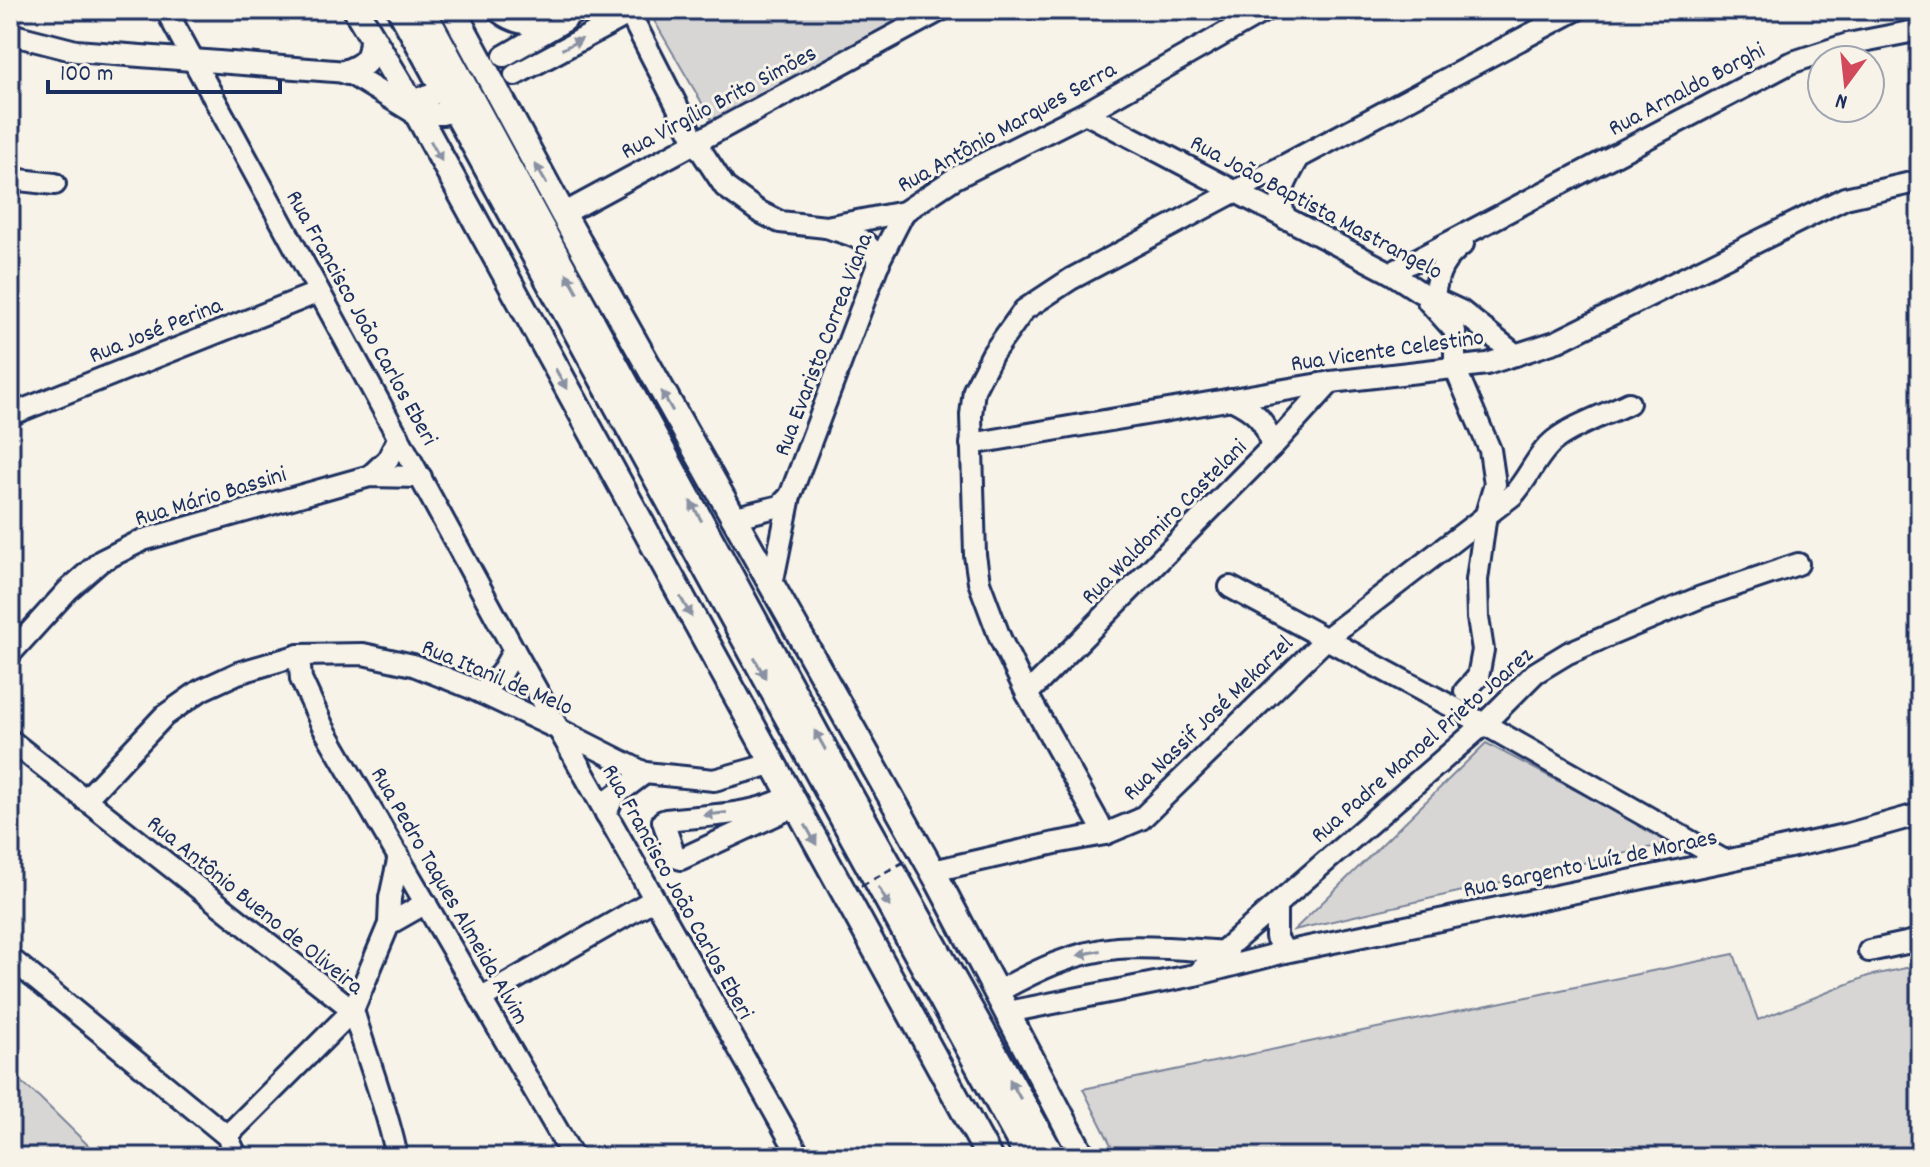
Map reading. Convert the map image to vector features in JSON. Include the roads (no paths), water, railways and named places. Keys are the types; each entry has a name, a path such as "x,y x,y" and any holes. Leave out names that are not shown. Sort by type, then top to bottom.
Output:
{"main road":[{"path":"356,10 414,103 792,801 989,1157"},
{"path":"400,10 1028,1157"},
{"path":"453,10 732,518 933,871 1083,1157"},
{"path":"500,10 512,19 539,23 576,10"},
{"path":"424,11 835,768 1053,1157"},
{"path":"347,72 367,63 372,39"}],"street":[{"name":"Rua Francisco João Carlos Eberi","path":"166,10 514,650 800,1157"},
{"path":"504,56 583,10"},
{"name":"Rua Virgílio Brito Simões","path":"563,214 941,10"},
{"name":"Rua Antônio Marques Serra","path":"631,11 696,143 725,187 780,222 826,227 904,212 955,178 1085,113 1266,10"},
{"path":"1105,834 1027,694 1000,638 979,582 975,555 971,444 974,390 993,353 1024,310 1071,279 1576,10"},
{"path":"515,75 631,11"},
{"name":"Rua Arnaldo Borghi","path":"1391,273 1488,224 1739,87 1790,63 1848,44 1920,30"},
{"path":"10,34 76,51 347,72 443,114"},
{"name":"Rua João Baptista Mastrangelo","path":"1085,113 1391,273 1471,318 1516,355"},
{"path":"1286,219 1280,206 1281,192 1298,159"},
{"path":"10,177 55,184"},
{"name":"Rua Vicente Celestino","path":"971,444 1331,382 1487,364 1558,341 1845,198 1920,181"},
{"name":"Rua Evaristo Correa Viana","path":"772,585 790,496 879,263 904,212"},
{"name":"Rua Arnaldo Borghi","path":"1427,295 1445,259 1488,224"},
{"path":"826,227 864,240 872,246 879,263"},
{"name":"Rua José Perina","path":"10,415 319,292"},
{"path":"1427,295 1455,331 1455,368 1490,450 1495,484 1486,514 1477,580 1483,650 1478,677 1465,691"},
{"name":"Rua Waldomiro Castelani","path":"1027,694 1271,448 1331,382"},
{"path":"1231,399 1258,414 1270,435 1271,448"},
{"name":"Rua Nassif José Mekarzel","path":"933,871 1105,834 1141,819 1327,638 1513,495 1556,439 1629,403"},
{"path":"370,476 388,459 399,437"},
{"name":"Rua Mário Bassini","path":"10,654 68,590 101,561 143,540 370,476 421,477"},
{"path":"732,518 780,506 790,496"},
{"name":"Rua Padre Manoel Prieto Joarez","path":"1195,975 1484,724 1535,673 1568,653 1701,597 1798,564"},
{"path":"1230,587 1484,724 1725,861"},
{"path":"482,693 501,673 514,650"},
{"name":"Rua Itanil de Melo","path":"85,800 164,716 201,690 238,673 299,655 363,654 413,665 482,693 645,773 714,780 772,764"},
{"name":"Rua Pedro Taques Almeida Alvim","path":"299,655 301,679 311,705 573,1157"},
{"name":"Rua Antônio Bueno de Oliveira","path":"10,740 353,1010 391,1126 397,1157"},
{"path":"606,814 613,797 645,773"},
{"path":"792,801 681,859 675,857 663,827 666,820 792,801"},
{"name":"Rua Sargento Luíz de Moraes","path":"1002,1002 1041,1004 1195,975 1277,954 1849,834 1920,814"},
{"path":"227,1136 353,1010 389,924 390,898 399,856"},
{"path":"482,998 653,900"},
{"path":"389,924 426,903"},
{"path":"1276,906 1277,954"},
{"path":"1869,951 1920,940"},
{"path":"1119,947 1137,963 1139,975 1136,985"},
{"name":"Rua Sargento Luíz de Moraes","path":"1002,1002 1046,966 1119,947 1277,954"},
{"path":"10,958 227,1136 237,1157"},
{"path":"1041,1004 1032,992 1032,985 1046,966"}]}
